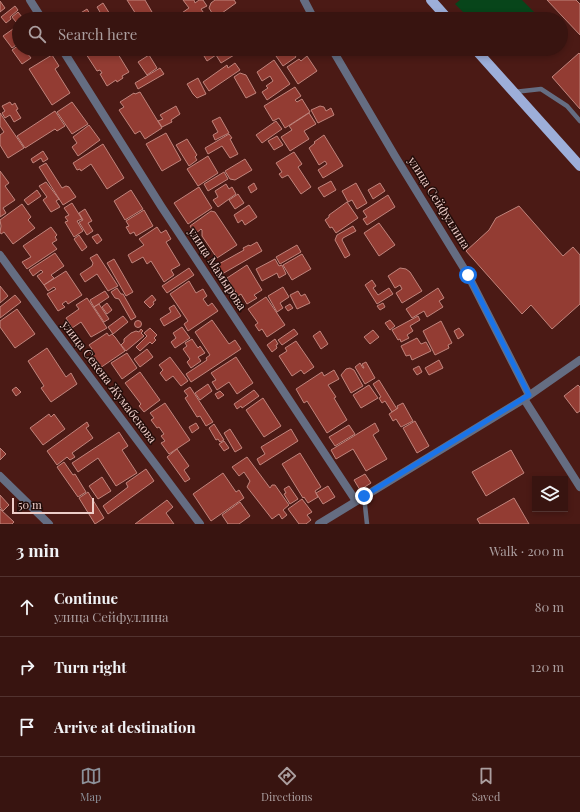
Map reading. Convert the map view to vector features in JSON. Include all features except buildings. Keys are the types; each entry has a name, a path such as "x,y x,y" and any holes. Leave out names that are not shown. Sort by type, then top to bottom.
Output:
{"main road":[{"path":"432,0 442,12"},
{"path":"481,56 580,166"}],"street":[{"path":"30,0 38,12"},
{"path":"304,0 310,12"},
{"name":"улица Мамырова","path":"66,56 161,206 356,501"},
{"name":"улица Сейфуллина","path":"336,56 468,275 527,397 580,487"},
{"name":"улица Секена Жумабекова","path":"0,255 200,524"},
{"path":"320,524 527,397 580,360"},
{"path":"0,476 49,524"}],"lane":[{"path":"514,92 541,90 566,106 580,121"},
{"path":"364,496 367,524"}],"green space":[{"path":"460,0 522,0 534,12 463,12 455,4"}],"route":[{"path":"364,496 453,443 529,395 468,275"}]}
